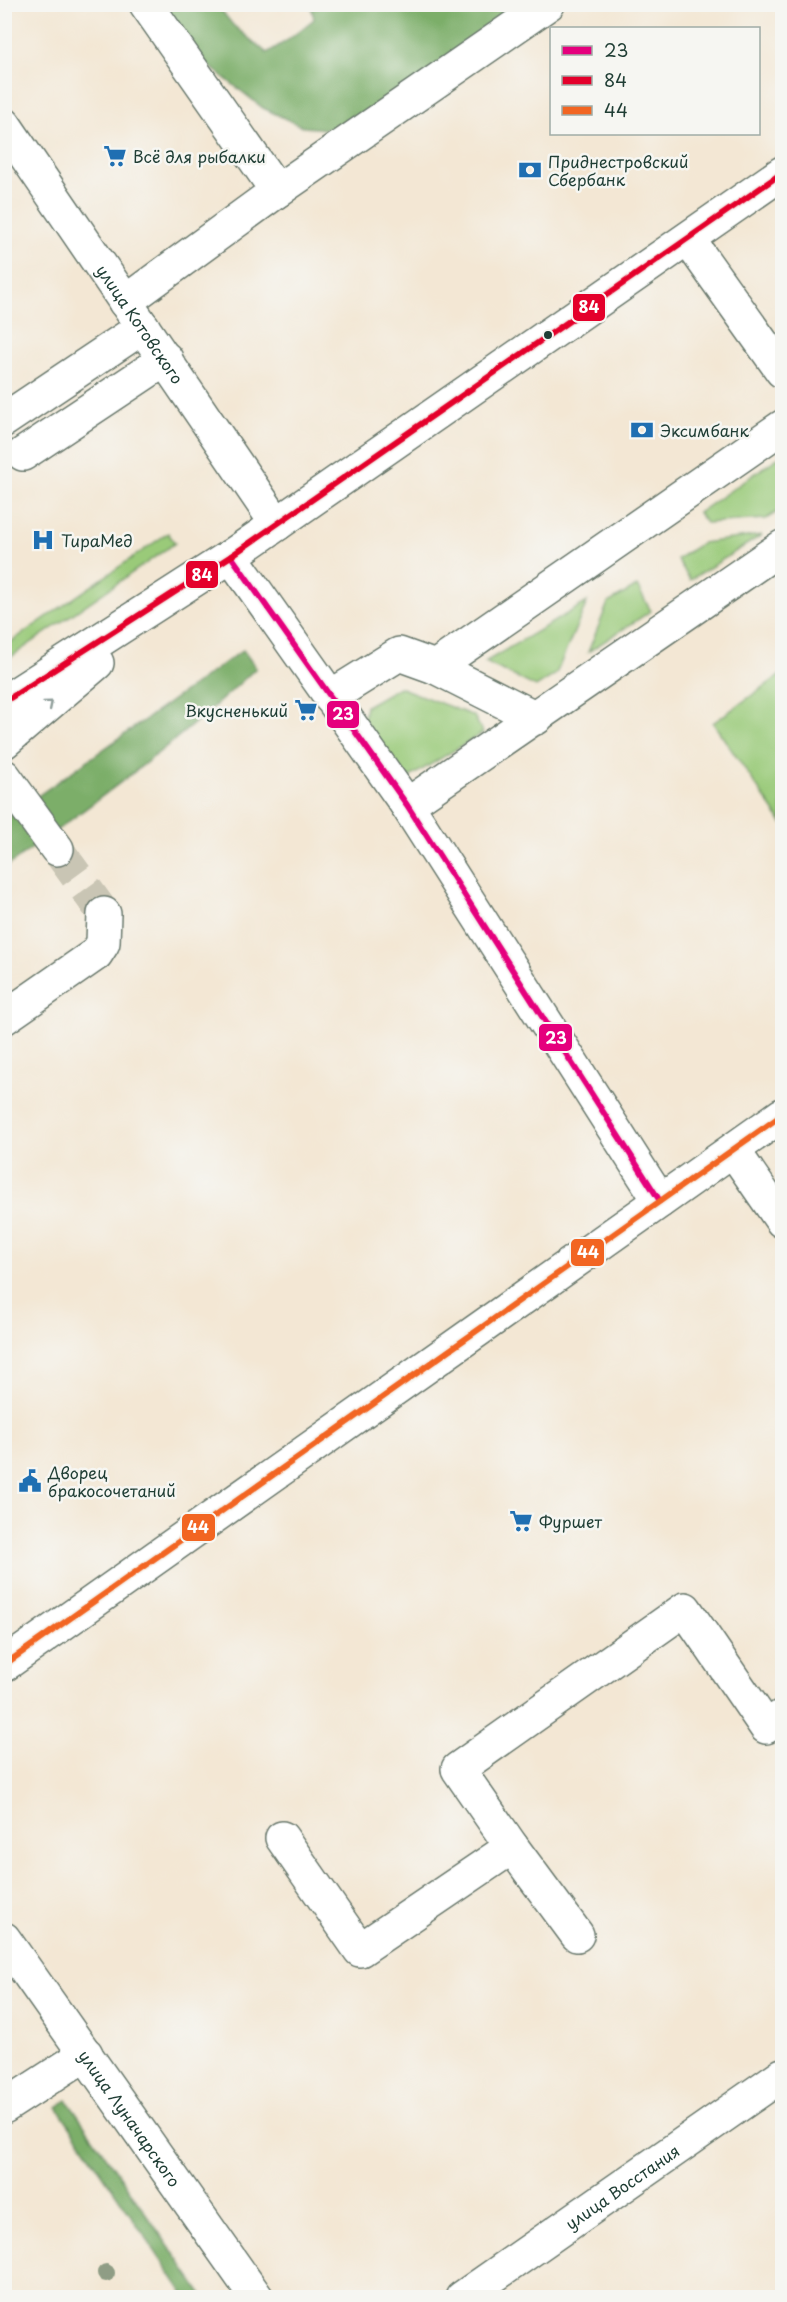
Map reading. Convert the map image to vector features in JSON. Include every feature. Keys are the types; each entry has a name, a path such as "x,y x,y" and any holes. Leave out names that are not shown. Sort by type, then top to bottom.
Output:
{"street":[{"path":"146,4 278,191"},
{"path":"4,420 134,314 278,191 548,4"},
{"name":"улица Котовского","path":"8,136 166,360 277,524"},
{"path":"4,702 231,556 783,173"},
{"path":"688,239 783,372"},
{"path":"23,454 166,360"},
{"path":"435,668 783,428"},
{"path":"407,805 783,547"},
{"path":"231,556 407,805 660,1201"},
{"path":"4,742 194,581"},
{"path":"330,697 399,654 435,668 536,718"},
{"path":"4,776 57,849"},
{"path":"4,1018 96,954 103,943 104,914"},
{"path":"4,1665 783,1115"},
{"path":"733,1150 783,1221"},
{"path":"577,1935 458,1769 685,1609 766,1727 783,1716"},
{"path":"282,1838 360,1950 512,1847"},
{"name":"улица Луначарского","path":"4,1939 257,2298"},
{"path":"4,2107 86,2055"},
{"name":"улица Восстания","path":"462,2298 783,2075"}],"green space":[{"path":"162,5 217,5 233,25 267,53 314,19 311,5 514,5 363,132 303,127 263,108 204,62"},
{"path":"782,455 782,509 766,519 706,523 698,513"},
{"path":"168,533 175,543 5,661 5,646"},
{"path":"762,535 690,580 677,559 702,543"},
{"path":"637,586 651,611 588,652 608,603"},
{"path":"587,602 556,674 536,687 485,662"},
{"path":"243,650 256,668 227,695 134,772 5,868 4,820"},
{"path":"782,674 782,823 713,723"},
{"path":"399,687 474,716 483,733 405,780 363,723 366,706"},
{"path":"67,2100 204,2297 186,2297 57,2107"}],"tunnel":[{"path":"57,849 104,914"}],"transit line":[{"name":"84","path":"4,702 231,556 782,173"},
{"name":"23","path":"231,556 407,805 660,1201"},
{"name":"44","path":"4,1665 782,1115"}],"place":[{"name":"Всё для рыбалки","path":"115,156"},
{"name":"Приднестровский Сбербанк","path":"530,170"},
{"name":"Эксимбанк","path":"642,430"},
{"name":"ТираМед","path":"43,540"},
{"name":"Вкусненький","path":"306,710"},
{"name":"Дворец бракосочетаний","path":"30,1481"},
{"name":"Фуршет","path":"521,1521"}]}
